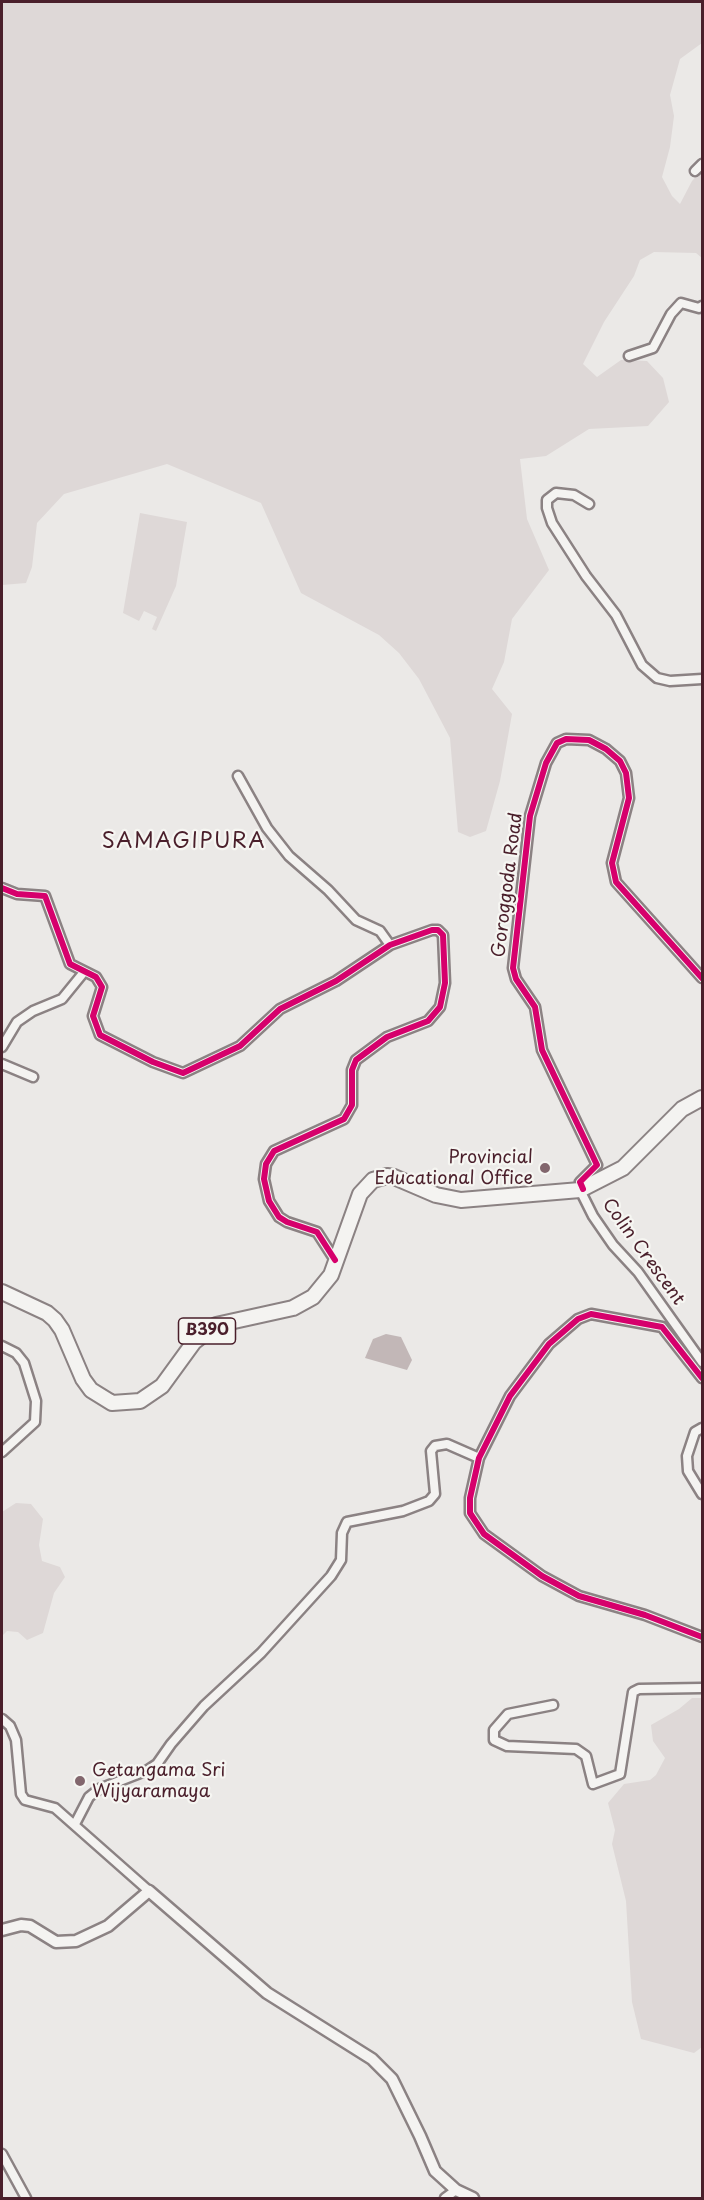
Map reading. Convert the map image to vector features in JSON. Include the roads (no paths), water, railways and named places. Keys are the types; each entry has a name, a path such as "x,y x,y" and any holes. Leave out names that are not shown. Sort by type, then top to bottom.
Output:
{"main road":[{"name":"B390","path":"2,1292 55,1320 91,1390 112,1403 130,1404 141,1401 162,1386 194,1342 216,1325 293,1308 313,1297 331,1275 360,1194 373,1180 381,1177 394,1177 436,1195 461,1200 582,1189 623,1168 682,1110 702,1098"}],"street":[{"path":"695,171 702,164"},
{"path":"629,356 653,348 671,314 681,303 699,308 702,306"},
{"path":"589,504 574,495 556,493 547,500 552,522 586,576 616,615 642,665 657,678 670,681 702,679"},
{"name":"Goroggoda Road","path":"582,1189 580,1182 594,1171 597,1165 542,1050 535,1007 516,979 513,968 530,816 546,763 557,743 566,739 589,740 606,749 620,761 626,773 629,798 612,863 616,882 702,978"},
{"path":"238,776 267,828 289,856 328,890 356,920 380,931 390,945"},
{"path":"2,888 18,894 45,896 70,964 96,977 102,987 93,1016 100,1035 153,1062 183,1073 240,1046 280,1009 336,981 390,945 432,930 438,930 443,935 445,983 440,1007 428,1022 387,1037 356,1060 352,1070 352,1105 344,1119 274,1151 266,1164 264,1179 269,1201 279,1217 317,1232 335,1260"},
{"path":"2,1047 17,1022 33,1011 62,999 84,972"},
{"path":"2,1064 33,1077"},
{"name":"Colin Crescent","path":"582,1189 593,1216 613,1245 638,1272 702,1362"},
{"path":"702,1378 662,1327 591,1314 578,1319 549,1344 510,1396 479,1458 470,1498 470,1513 484,1534 542,1576 579,1596 645,1615 702,1636"},
{"path":"2,1346 16,1353 24,1363 36,1401 35,1422 2,1452"},
{"path":"702,1428 695,1432 687,1456 688,1471 702,1494"},
{"path":"75,1824 89,1797 99,1789 148,1770 157,1764 204,1706 261,1653 331,1576 341,1560 342,1533 347,1522 403,1511 429,1501 435,1494 431,1451 435,1446 447,1444 479,1458"},
{"path":"553,1705 508,1713 494,1730 494,1740 507,1746 576,1749 586,1756 593,1784 620,1774 633,1692 648,1688 702,1688"},
{"path":"2,1719 10,1726 16,1740 21,1794 25,1800 55,1808 260,1988 372,2059 392,2079 435,2171 456,2190 473,2199"},
{"path":"2,1930 21,1925 30,1926 56,1942 76,1941 108,1926 149,1891"},
{"path":"2,2154 26,2199"},
{"path":"445,2199 456,2190"}],"place":[{"name":"Provincial Educational Office","path":"545,1168"},
{"name":"Getangama Sri Wijyaramaya","path":"80,1781"}],"district":[{"name":"SAMAGIPURA","path":"184,842"}]}
